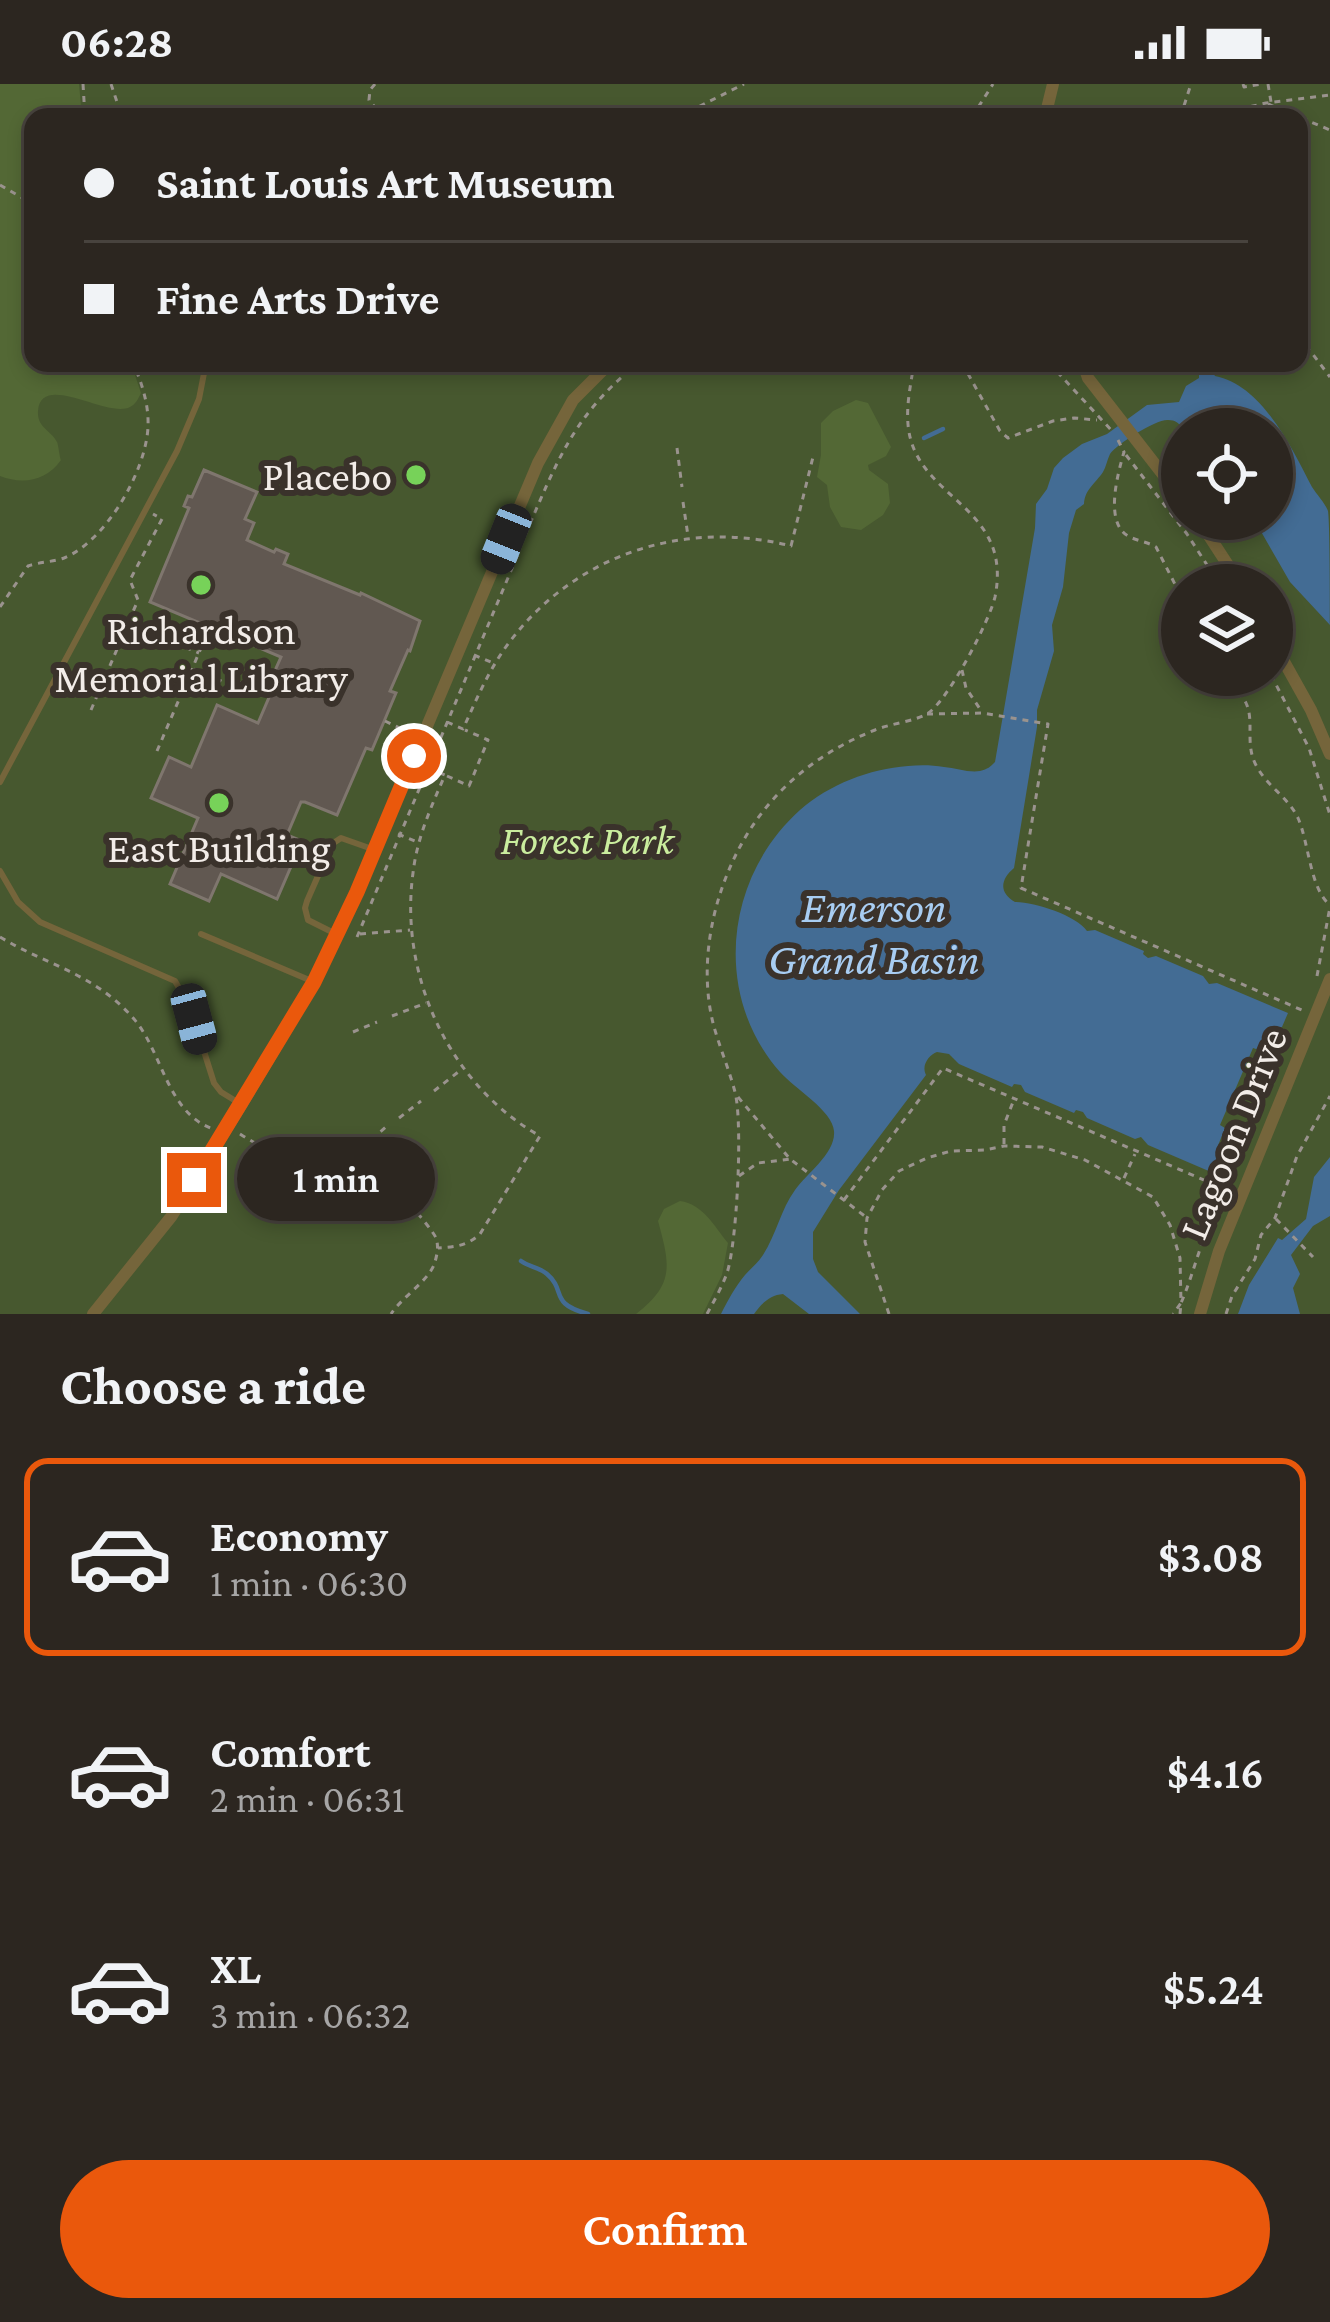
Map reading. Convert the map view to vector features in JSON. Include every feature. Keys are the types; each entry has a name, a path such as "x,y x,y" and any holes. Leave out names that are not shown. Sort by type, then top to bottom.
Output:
{"street":[{"path":"93,1314 171,1216 314,982 375,850 538,463 573,400 601,372"},
{"path":"1080,372 1088,378"},
{"path":"1086,372 1127,445 1161,478"},
{"path":"1293,678 1330,754"},
{"name":"Lagoon Drive","path":"1200,1314 1220,1250 1330,979"}],"lane":[{"path":"0,782 177,451 199,399 204,372"},
{"path":"338,934 312,923 305,914 329,849 341,838 375,850"},
{"path":"0,871 18,902 40,922 175,982 190,1007 214,1083 242,1104"},
{"path":"201,934 314,982"}],"path":[{"path":"696,108 744,84"},
{"path":"1243,84 1265,84 1269,103"},
{"path":"1246,108 1330,95"},
{"path":"1269,103 1280,108"},
{"path":"1308,348 1330,377"},
{"path":"0,607 28,566 77,550 106,523 127,490 148,430 137,372"},
{"path":"526,535 578,424 628,372"},
{"path":"913,372 908,423 915,451 922,465 982,526 994,561 995,596 986,623 962,668 927,714"},
{"path":"967,372 1008,438 1064,419 1099,420 1116,426"},
{"path":"1058,372 1099,420"},
{"path":"1127,445 1206,564"},
{"path":"1127,445 1118,471 1115,510 1120,528 1125,535 1156,547 1165,564"},
{"path":"677,448 682,487"},
{"path":"463,729 495,663 530,617 568,585 616,558 689,537 751,536 791,546 813,457"},
{"path":"683,502 689,537"},
{"path":"92,710 138,600 130,580 162,519 146,510"},
{"path":"411,930 358,935 518,554"},
{"path":"128,623 200,653"},
{"path":"157,751 207,634"},
{"path":"468,652 495,663"},
{"path":"962,668 972,700 983,713"},
{"path":"192,669 230,685 273,677"},
{"path":"1239,696 1247,706 1253,759 1264,779 1293,808 1319,892 1330,906 1313,986"},
{"path":"1281,696 1309,748 1330,815"},
{"path":"707,1314 727,1275 738,1178 736,1096 712,1018 707,968 719,893 748,830 794,777 849,740 927,714 983,713 1048,724 1021,888 1305,1011 1306,1000"},
{"path":"385,721 408,732"},
{"path":"428,768 469,786 488,740 447,722"},
{"path":"437,1248 471,1243 480,1234 539,1136 511,1118 464,1068 440,1031 418,972 411,889 418,843 445,775"},
{"path":"391,832 418,843"},
{"path":"0,937 64,966 120,1006 147,1039 186,1113 211,1129"},
{"path":"392,1016 428,1002"},
{"path":"353,1032 377,1022"},
{"path":"434,1091 464,1068"},
{"path":"842,1200 943,1068 1229,1194 1221,1196 1177,1314"},
{"path":"736,1096 790,1160 867,1218"},
{"path":"1226,1314 1255,1259 1261,1235 1275,1218 1297,1156 1330,1096"},
{"path":"1004,1145 1004,1125 1015,1099"},
{"path":"399,1118 421,1101"},
{"path":"361,1161 371,1140 388,1126"},
{"path":"238,1134 296,1157 361,1161 388,1180 429,1226 437,1248 429,1273 391,1314"},
{"path":"889,1314 865,1242 867,1218 882,1190 898,1172 945,1152 1004,1145 1042,1147 1092,1162 1153,1197 1170,1225 1180,1258 1181,1303"},
{"path":"1123,1180 1137,1151"},
{"path":"738,1178 758,1163 790,1160"},
{"path":"1275,1218 1313,1257"}],"green space":[{"name":"Forest Park","path":"0,84 1330,84 1330,1314 0,1314"},
{"path":"0,84 79,84 81,108 24,108 24,372 134,372 141,393 132,406 120,409 63,395 42,400 40,421 57,442 61,460 41,477 0,476"},
{"path":"856,400 868,403 891,447 886,456 868,465 888,484 890,503 883,515 861,530 841,527 830,507 827,485 817,477 821,423"},
{"path":"680,1201 702,1211 728,1243 722,1275 703,1314 636,1314 663,1283 667,1262 658,1221 664,1209"}],"water":[{"name":"Emerson Grand Basin","path":"1199,372 1213,372 1264,408 1161,408 1161,421 1110,454 1084,504 1076,510 1052,625 1054,651 1037,710 1014,868 1003,885 1015,902 1054,910 1087,931 1144,951 1148,958 1156,956 1203,976 1209,984 1217,983 1288,1013 1282,1027 1267,1031 1259,1050 1253,1048 1220,1125 1225,1128 1217,1148 1224,1161 1218,1175 1148,1145 1141,1137 1135,1139 1083,1112 1074,1113 1025,1092 1021,1085 1012,1087 937,1052 927,1061 926,1075 813,1232 818,1272 860,1314 809,1314 783,1294 766,1301 754,1314 721,1314 763,1255 790,1197 826,1155 834,1131 827,1116 780,1072 758,1041 744,1008 736,937 756,868 800,810 851,779 912,766 980,771 995,762 1036,504 1054,468 1082,444 1107,434 1147,405 1179,402 1186,386 1199,378"},
{"name":"Emerson Grand Basin","path":"1293,452 1328,511 1330,625 1293,585 1293,564 1280,564 1266,540 1293,540"},
{"path":"1330,1157 1330,1216 1313,1226 1291,1255 1300,1274 1293,1288 1300,1314 1238,1314 1249,1285 1278,1238 1282,1240 1306,1219 1314,1177"}],"building":[{"path":"204,470 257,492 245,519 254,523 247,540 288,554 284,564 420,621 390,691 396,693 372,750 366,748 337,815 301,802 287,835 302,841 277,899 221,874 209,901 170,884 198,818 151,798 169,757 191,767 217,705 258,723 281,657 150,602 189,508 184,506 188,496 192,497"}],"waterway":[{"path":"924,438 943,429"},
{"path":"521,1261 547,1274 568,1306 588,1314"}],"place":[{"name":"Placebo","path":"416,475"},
{"name":"Richardson Memorial Library","path":"201,585"},
{"name":"East Building","path":"219,803"}],"route":[{"path":"194,1180 314,982 414,756"}]}
